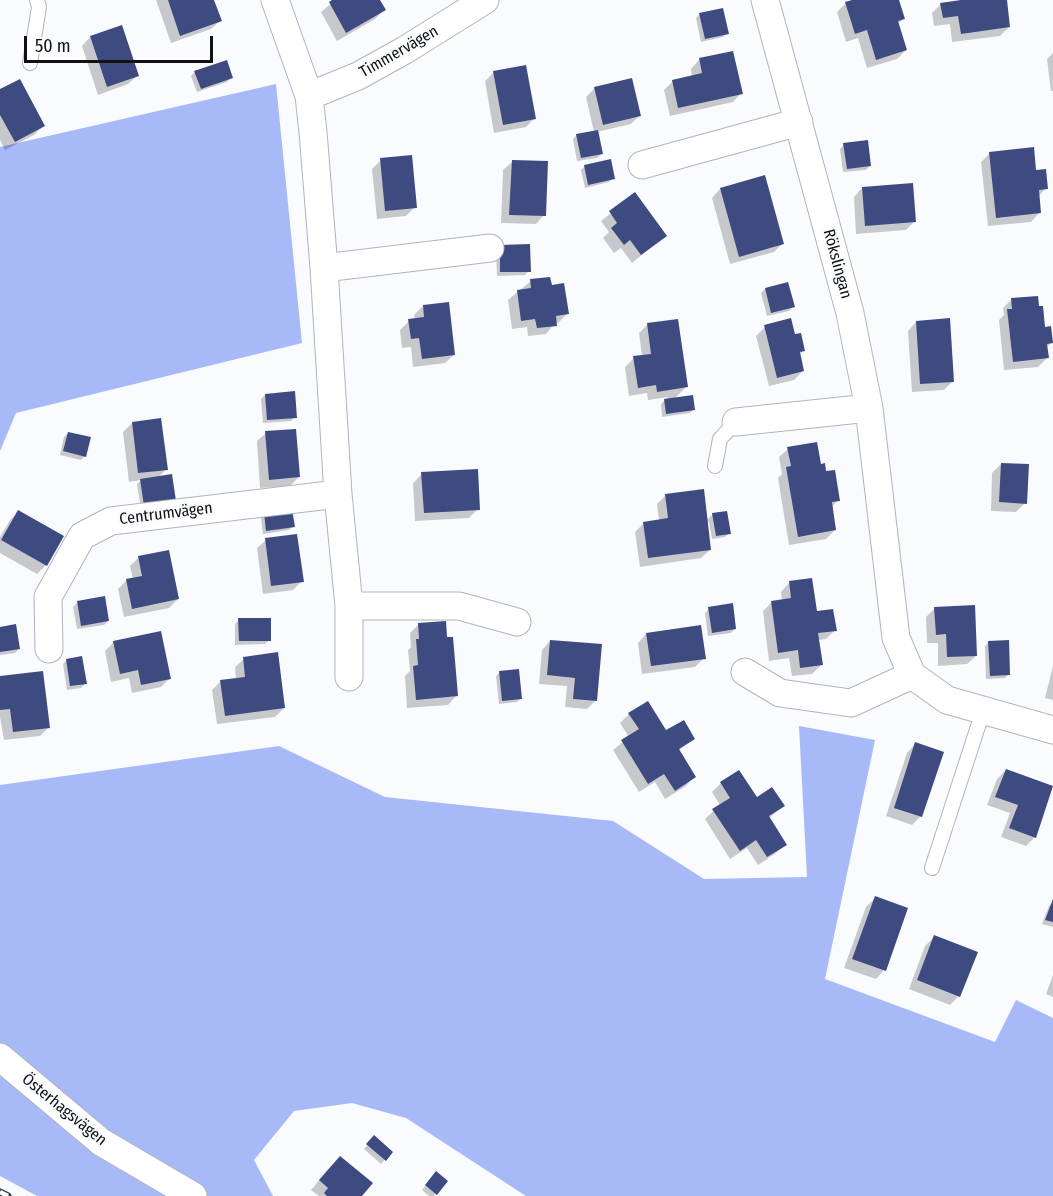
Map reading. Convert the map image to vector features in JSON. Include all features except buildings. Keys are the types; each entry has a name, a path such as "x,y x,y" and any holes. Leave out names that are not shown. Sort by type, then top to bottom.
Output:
{"street":[{"path":"275,0 309,96 314,132 338,494 349,606 349,677"},
{"name":"Timmervägen","path":"309,96 358,76 405,50 485,0"},
{"name":"Rökslingan","path":"765,0 850,313 869,408 896,638 912,675"},
{"path":"642,165 799,122"},
{"path":"324,268 490,248"},
{"path":"736,422 869,408"},
{"name":"Centrumvägen","path":"49,649 48,597 82,536 111,521 338,494"},
{"path":"349,606 459,606 517,622"},
{"path":"745,672 780,693 851,703 912,675 947,700 1053,730"},
{"name":"Österhagsvägen","path":"0,1058 101,1142 193,1196"}],"lane":[{"path":"30,63 39,7 37,0"},
{"path":"715,466 720,439 736,422"},
{"path":"932,868 983,711"}],"shaded area":[{"path":"276,84 302,343 16,413 0,451 0,147"},
{"path":"799,726 875,740 825,979 995,1042 1016,1000 1053,1018 1053,1196 526,1196 406,1118 352,1103 294,1111 254,1160 273,1196 37,1196 0,1176 0,785 279,746 385,797 613,821 704,879 807,877"}],"railway":[{"path":"0,1192 8,1196"}]}
